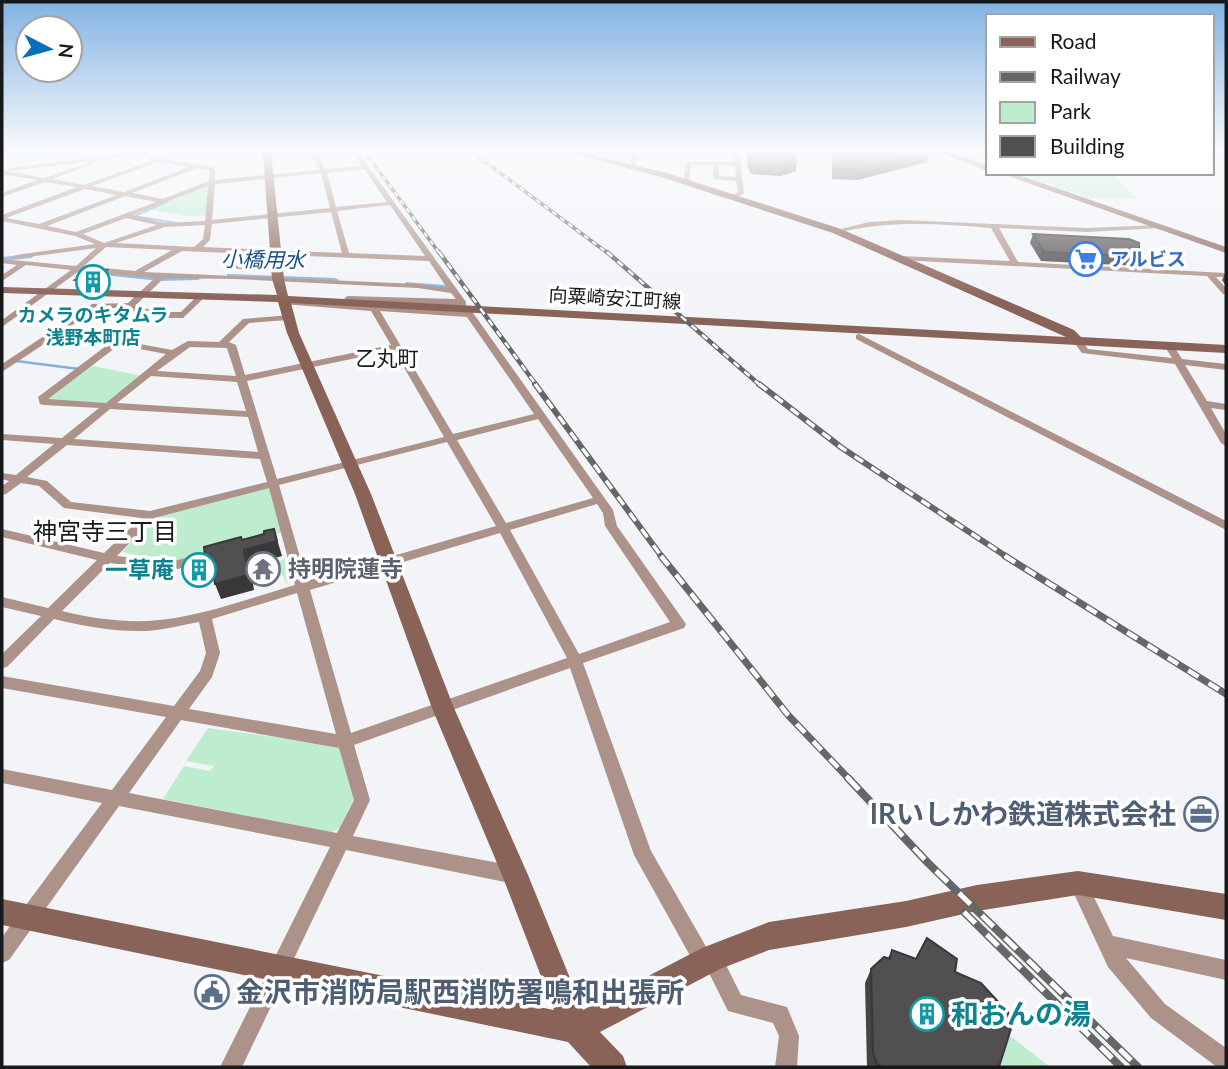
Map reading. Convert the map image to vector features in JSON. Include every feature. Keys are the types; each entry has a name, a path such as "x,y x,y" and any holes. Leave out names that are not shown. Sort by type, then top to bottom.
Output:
{"street":[{"path":"2,218 44,202"},
{"path":"40,227 103,202"},
{"path":"77,234 161,202"},
{"path":"196,249 205,240 211,202"},
{"path":"271,202 281,294 307,366 349,463 443,708 515,875 576,1029 612,1067"},
{"path":"331,202 346,255"},
{"path":"749,202 837,230 1070,332 1084,351 1226,367"},
{"path":"1087,202 1226,250"},
{"path":"2,259 104,245 165,225 208,223 393,203 609,513 611,526 679,624 344,742 2,682"},
{"path":"127,216 165,225"},
{"path":"2,218 77,234 104,245 431,259"},
{"path":"2,230 20,223"},
{"path":"837,230 889,223 1102,231 1159,227"},
{"path":"994,226 1015,264"},
{"path":"2,324 78,268 104,245"},
{"path":"137,273 179,249"},
{"path":"900,258 1226,275"},
{"path":"2,259 162,276 374,308 466,308"},
{"path":"2,279 24,263"},
{"path":"238,267 281,294 466,308"},
{"path":"1209,274 1226,292"},
{"path":"130,305 162,276"},
{"path":"223,343 281,294 418,286 453,291"},
{"name":"向粟崎安江町線","path":"2,290 203,295 281,294 323,301 1226,349"},
{"path":"172,326 203,295"},
{"path":"2,368 95,306 130,305 132,308 160,315 183,315"},
{"path":"374,308 503,528 575,660 643,856 735,1004 780,1014 789,1036 786,1067"},
{"path":"59,331 173,353"},
{"path":"859,337 1226,526"},
{"path":"116,343 43,397 44,402 251,414"},
{"path":"2,492 173,353 188,344 231,345 273,483 281,536 302,586 362,800 231,1067"},
{"path":"148,373 241,379 396,347"},
{"path":"1170,347 1226,443"},
{"path":"1203,404 1226,407"},
{"path":"2,476 43,483 68,506 150,515 541,415"},
{"path":"2,437 265,456"},
{"path":"2,602 117,626 149,626 205,615 599,500"},
{"path":"2,663 150,515"},
{"path":"2,533 108,557 175,565 227,551"},
{"path":"2,953 15,914 116,798 197,688 214,653 205,615"},
{"path":"2,776 515,875"},
{"path":"1078,883 1115,960 1158,1011 1226,1061"},
{"path":"15,914 576,1029 708,961 769,936 906,914 977,898 1078,883 1226,907"},
{"path":"1107,944 1226,970"}],"green space":[{"path":"166,202 209,202 208,215 185,216 149,209"},
{"path":"89,365 142,376 114,399 103,404 48,400 47,396"},
{"path":"273,486 283,532 184,561 166,562 122,552 160,514"},
{"path":"285,559 291,582 286,583 283,575 263,580 257,568"},
{"path":"208,728 341,746 355,796 339,829 331,832 163,799 184,766 210,771 214,766 186,761"},
{"path":"1009,1035 1050,1067 1001,1067"}],"building":[{"path":"1033,234 1129,239 1139,243 1139,251 1143,257 1044,252"},
{"path":"88,270 107,270 94,281 75,280"},
{"path":"274,529 277,541 244,550 248,575 215,584 211,557 205,558 204,547 241,537 242,540"},
{"name":"和おんの湯","path":"927,938 957,959 955,972 981,983 1014,1019 999,1067 883,1067 877,1064 873,1053 871,969 884,957 890,959 892,950 916,959"}],"waterway":[{"path":"167,202 134,216 176,223"},
{"path":"2,259 29,256"},
{"name":"小橋用水","path":"112,274 159,279 198,278"},
{"name":"小橋用水","path":"230,276 335,280"},
{"name":"小橋用水","path":"409,284 444,287"},
{"path":"16,361 79,369"}],"railway":[{"path":"402,202 440,254"},
{"path":"539,202 609,254"},
{"path":"439,252 537,386"},
{"path":"607,252 761,386"},
{"path":"535,384 662,557"},
{"path":"759,384 842,448 1007,557"},
{"path":"661,556 788,715 850,780"},
{"path":"1005,556 1226,694"},
{"path":"848,778 928,863 1138,1067"},
{"path":"964,912 1121,1067"}],"place":[{"name":"アルビス","path":"1086,259"},
{"name":"カメラのキタムラ 浅野本町店","path":"93,282"},
{"name":"持明院蓮寺","path":"263,569"},
{"name":"一草庵","path":"199,570"},
{"name":"IRいしかわ鉄道株式会社","path":"1201,814"},
{"name":"金沢市消防局駅西消防署鳴和出張所","path":"212,992"},
{"name":"和おんの湯","path":"927,1014"}],"district":[{"name":"乙丸町","path":"387,359"},
{"name":"神宮寺三丁目","path":"105,532"}]}
